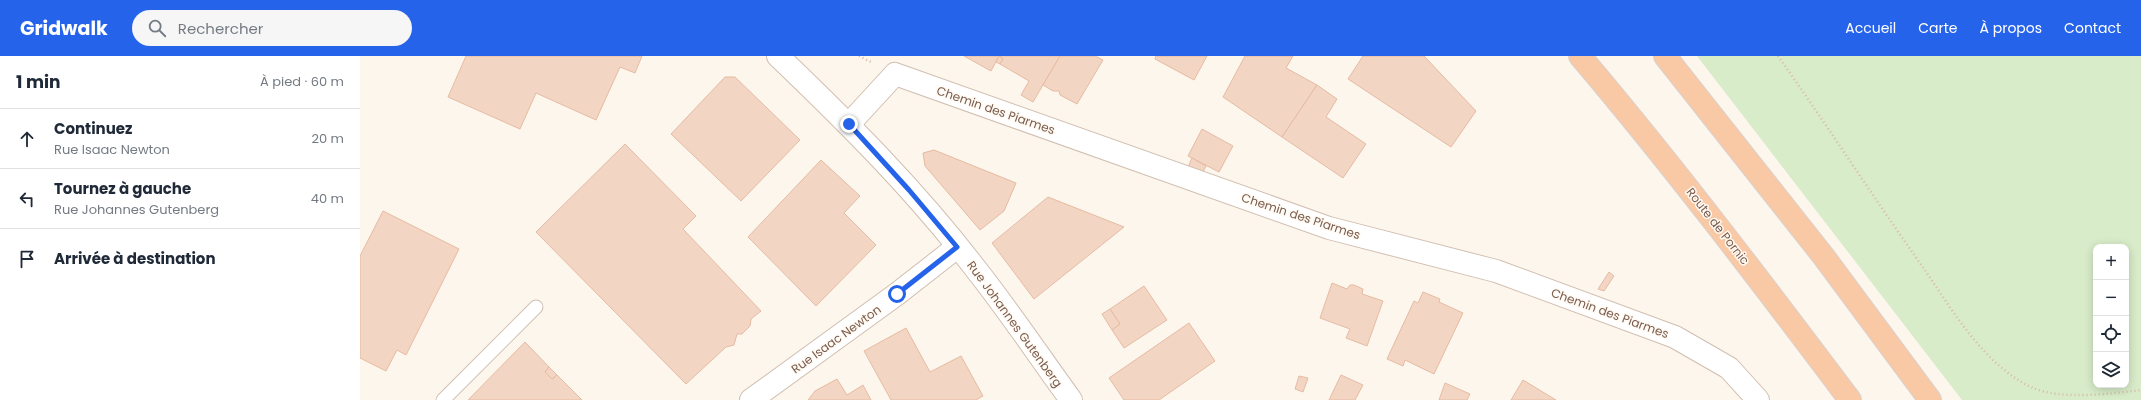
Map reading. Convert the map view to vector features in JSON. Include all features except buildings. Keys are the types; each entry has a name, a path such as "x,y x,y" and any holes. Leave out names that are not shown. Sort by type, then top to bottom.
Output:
{"highway":[{"name":"Route de Pornic","path":"1580,56 1672,167 1745,260 1850,400"},
{"path":"1665,56 1824,257 1930,400"}],"street":[{"name":"Rue Johannes Gutenberg","path":"778,56 849,124 909,190 975,267 1071,400"},
{"name":"Chemin des Piarmes","path":"849,124 895,74 1329,228 1496,271 1675,337 1729,368 1758,400"},
{"name":"Rue Isaac Newton","path":"751,400 897,294 957,247"}],"lane":[{"path":"443,400 536,307"}],"path":[{"path":"1778,56 1963,325 2002,367 2016,379 2034,388 2050,393 2090,395 2141,390"}],"green space":[{"path":"1697,56 2141,56 2141,400 1962,400"}],"route":[{"path":"849,124 909,190 957,247 897,294"}]}
